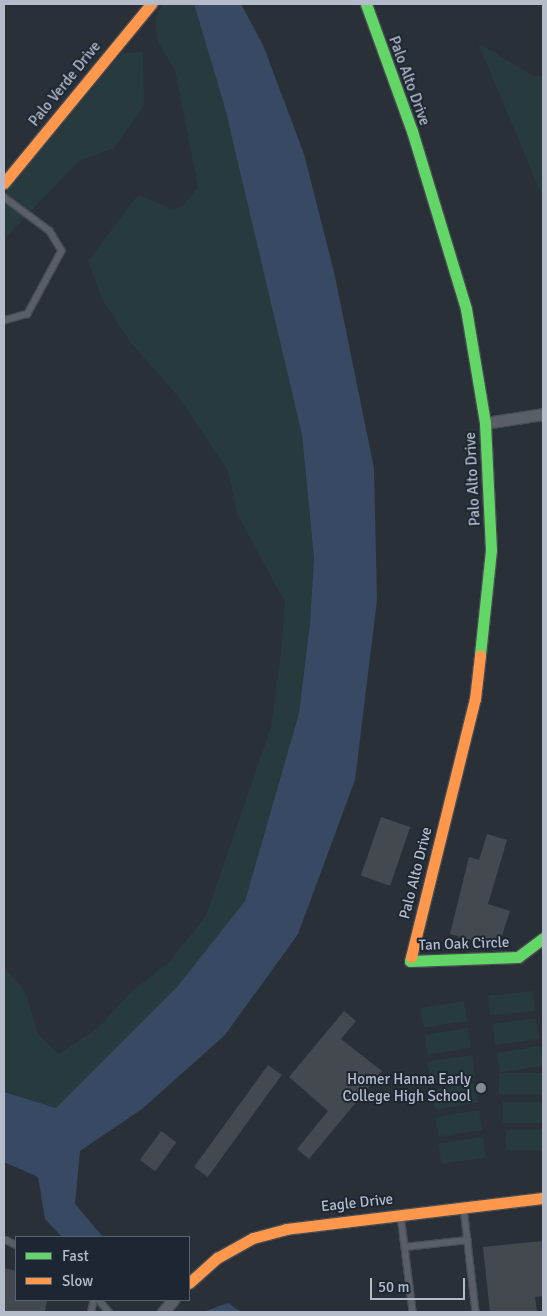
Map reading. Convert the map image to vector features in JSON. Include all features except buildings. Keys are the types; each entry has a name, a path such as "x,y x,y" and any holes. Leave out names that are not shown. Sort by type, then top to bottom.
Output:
{"street":[{"name":"Palo Verde Drive","path":"4,183 151,4"},
{"name":"Palo Alto Drive","path":"366,4 412,131 466,309 485,423 491,550 475,698 410,961"},
{"path":"485,423 543,414"},
{"name":"Tan Oak Circle","path":"410,961 518,957 543,938"},
{"name":"Eagle Drive","path":"190,1282 217,1258 253,1238 318,1222 543,1198"},
{"path":"163,1312 172,1301"}],"lane":[{"path":"4,197 50,231 62,251 28,314 4,321"},
{"path":"464,1207 476,1312"},
{"path":"401,1213 413,1312"},
{"path":"6,1240 15,1245"},
{"path":"405,1247 468,1240"},
{"path":"100,1301 108,1312"}],"green space":[{"path":"162,4 194,4 225,108 302,435 314,558 310,622 299,713 245,901 177,987 56,1108 4,1092 4,968 25,991 38,1034 59,1054 99,1027 131,992 168,963 206,916 271,727 281,652 285,602 237,514 228,471 180,399 131,343 102,299 88,261 138,195 173,209 183,206 198,187 175,70 158,42 155,19"},
{"path":"478,43 534,76 543,77 543,198"},
{"path":"143,52 144,106 114,148 79,161 4,239 4,194 122,53"},
{"path":"533,991 535,1011 490,1016 488,996"},
{"path":"464,1001 467,1021 424,1028 421,1008"},
{"path":"536,1018 539,1039 495,1045 492,1024"},
{"path":"468,1028 471,1048 428,1055 425,1035"},
{"path":"540,1046 543,1066 500,1073 497,1053"},
{"path":"472,1055 475,1076 430,1082 427,1061"},
{"path":"499,1073 543,1073 543,1094 499,1094"},
{"path":"475,1083 478,1103 435,1110 432,1090"},
{"path":"503,1102 543,1102 543,1123 503,1123"},
{"path":"479,1110 482,1130 439,1137 436,1117"},
{"path":"506,1130 543,1130 543,1150 506,1150"},
{"path":"483,1137 486,1158 441,1164 438,1143"}],"water":[{"path":"194,4 241,4 263,45 304,154 334,272 374,468 377,600 355,780 298,934 225,1035 142,1109 80,1151 75,1204 102,1236 61,1236 45,1219 38,1177 4,1162 4,1092 56,1108 177,987 245,901 299,713 310,623 314,558 302,435 225,108"},
{"path":"228,1303 241,1312 203,1312"}],"traffic: fast":[{"path":"366,4 412,131 466,309 485,423 491,550 480,655"},
{"path":"411,957 410,961 518,957 543,938"}],"traffic: slow":[{"path":"4,183 151,4"},
{"path":"411,957 475,699 480,655"},
{"path":"190,1282 217,1258 253,1238 286,1229 543,1198"}],"place":[{"name":"Homer Hanna Early College High School","path":"481,1088"}]}
